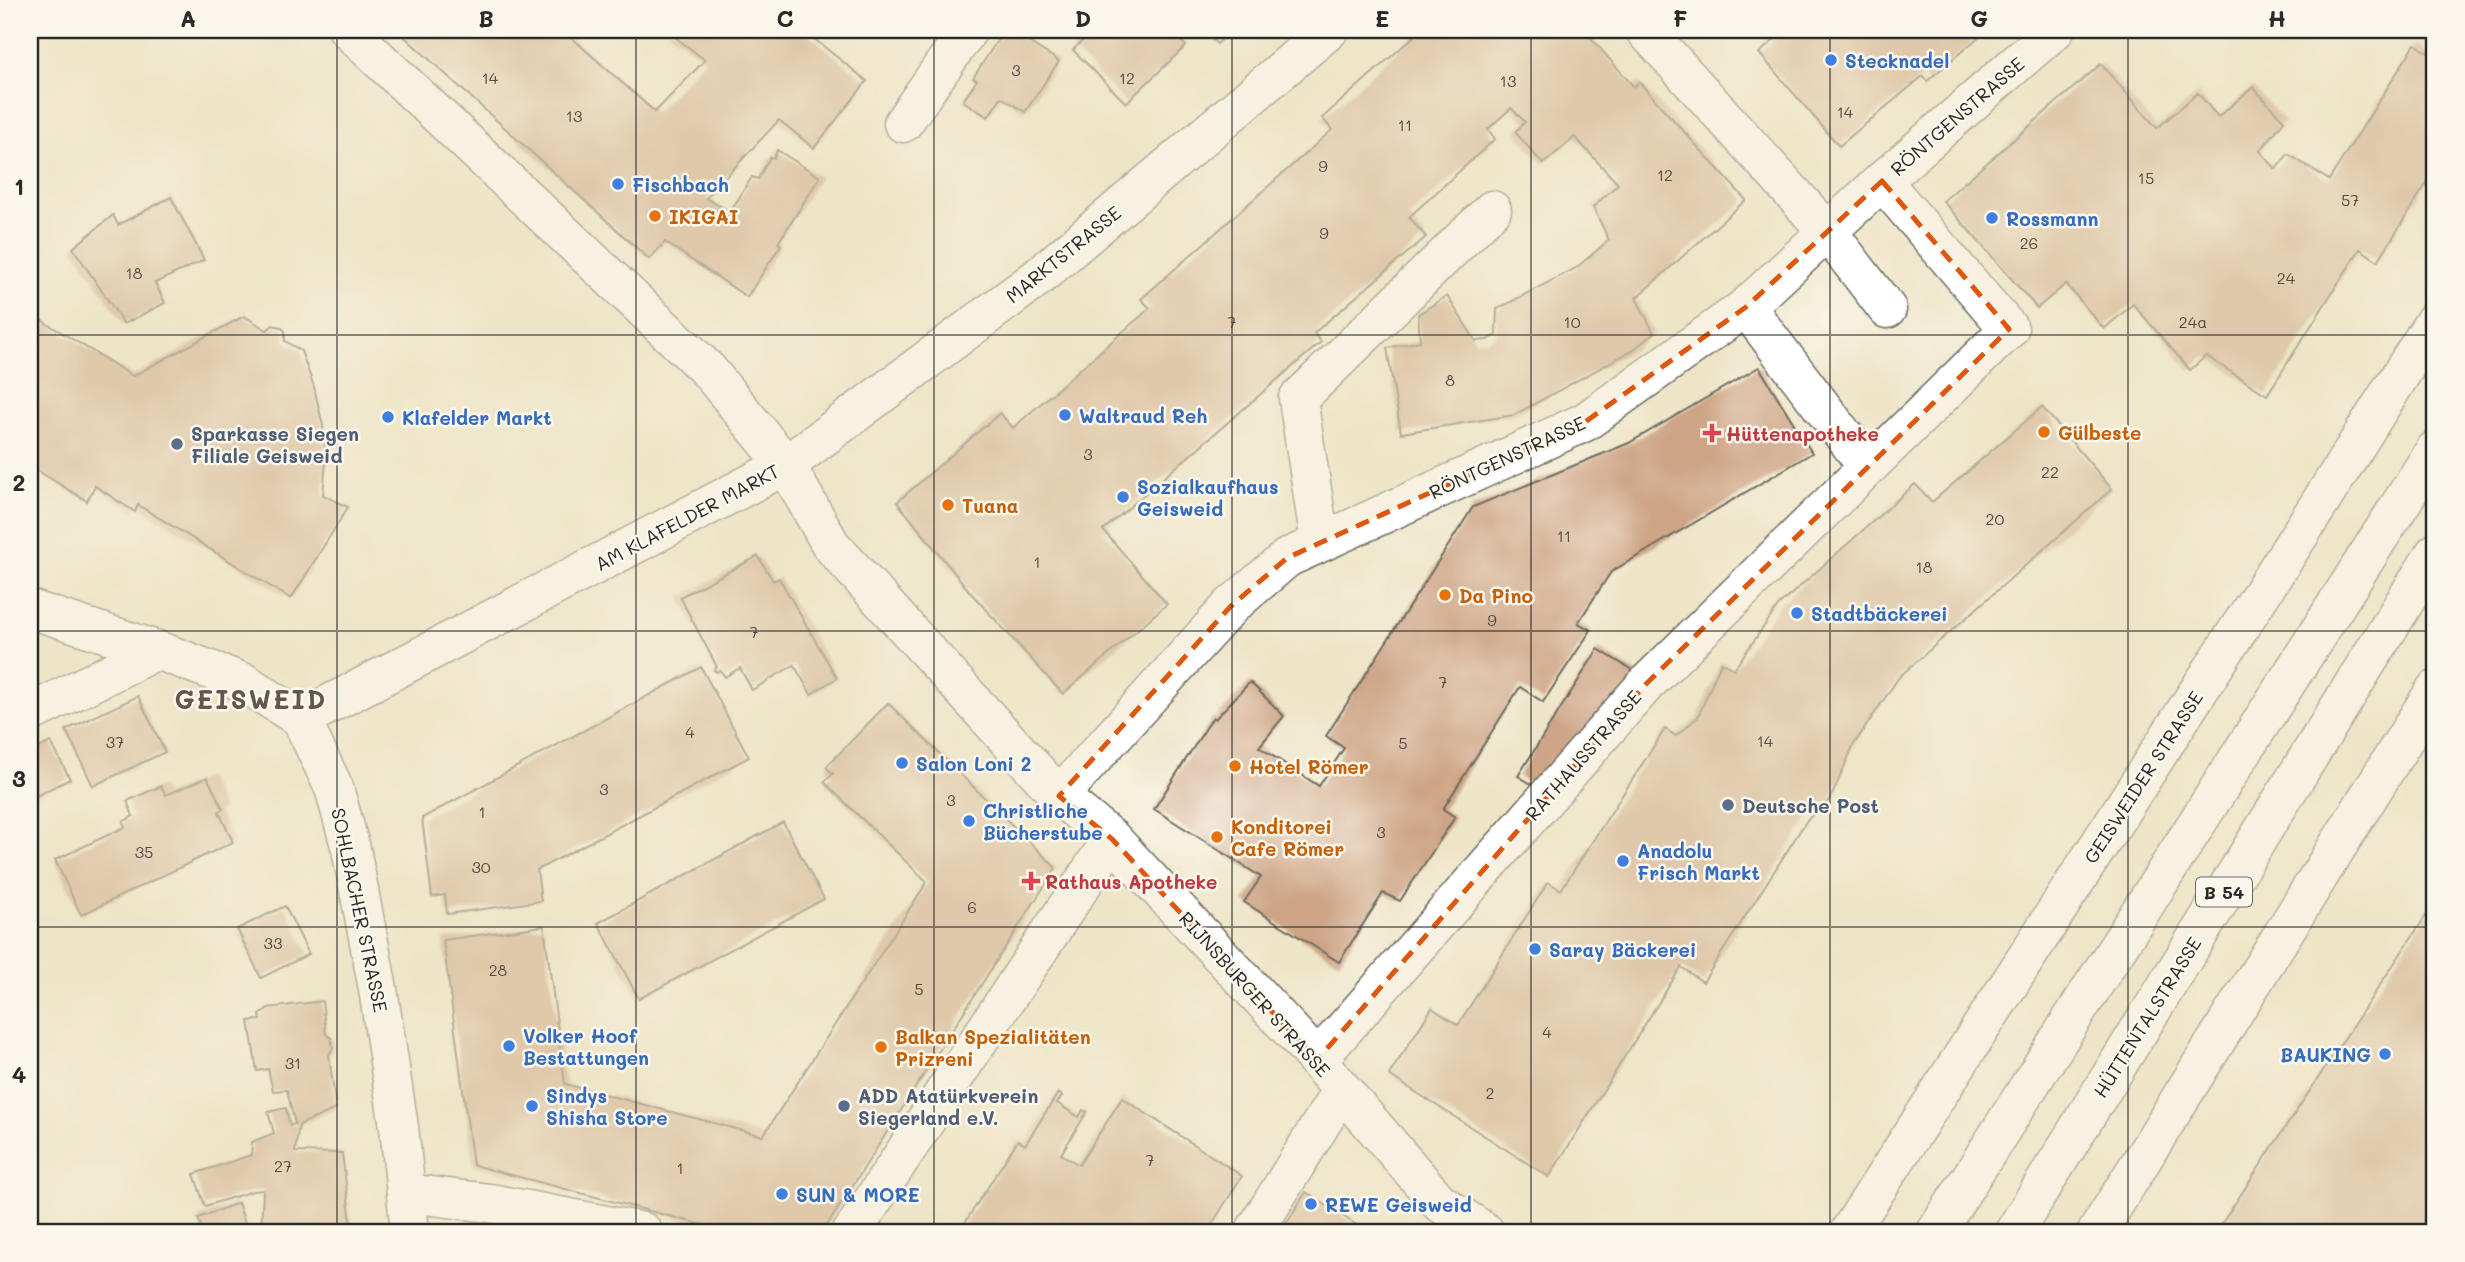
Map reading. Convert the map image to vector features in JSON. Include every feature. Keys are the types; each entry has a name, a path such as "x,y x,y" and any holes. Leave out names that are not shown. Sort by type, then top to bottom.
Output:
{"main road":[{"name":"AM KLAFELDER MARKT","path":"301,719 786,465 708,370 348,30"},
{"path":"911,119 968,30"},
{"name":"MARKTSTRASSE","path":"786,465 1037,278 1329,30"},
{"path":"1645,30 1827,231 1887,309"},
{"name":"RÖNTGENSTRASSE","path":"1059,796 1231,606 1287,558 1585,422 1746,307 1882,181 2055,30"},
{"name":"RATHAUSSTRASSE","path":"1317,1060 1646,684 2009,328 1882,181"},
{"path":"1320,542 1298,399 1492,210"},
{"path":"1746,307 1867,466"},
{"name":"GEISWEIDER STRASSE","path":"1849,1232 2318,506 2435,320"},
{"path":"1936,1232 2435,450"},
{"name":"RIJNSBURGER STRASSE","path":"786,465 831,545 1059,796 1112,839 1317,1060 1439,1202 1485,1232"},
{"name":"HÜTTENTALSTRASSE","path":"2014,1232 2435,553"},
{"path":"30,609 157,650 245,683 301,719"},
{"path":"30,713 157,650"},
{"path":"2097,1232 2435,690"},
{"name":"SOHLBACHER STRASSE","path":"301,719 334,788 351,849 378,989 399,1127 410,1232"},
{"path":"852,1232 1112,839"},
{"path":"1254,1232 1342,1090"},
{"path":"406,1193 490,1203 643,1232"}],"highlighted area":[{"path":"1882,181 2009,329 1646,684 1317,1060 1112,839 1059,796 1231,606 1287,558 1585,422 1746,307"}],"building":[{"path":"397,30 563,30 655,112 705,60 666,30 803,30 867,81 814,148 779,120 706,198 730,212 752,177 758,179 777,150 820,177 747,297 665,242 649,259"},
{"path":"1004,30 1009,30 1059,61 1025,112 1001,97 988,117 963,101 977,80 973,78"},
{"path":"1093,30 1171,30 1186,46 1126,103 1073,50"},
{"path":"1204,30 1232,30 1217,44"},
{"path":"1421,30 1584,30 1634,87 1639,82 1746,200 1636,298 1654,333 1633,350 1514,415 1401,433 1387,348 1420,341 1418,314 1447,296 1476,341 1487,340 1496,335 1497,309 1576,268 1609,240 1593,207 1618,184 1575,137 1543,164 1515,132 1525,122 1511,108 1488,129 1495,139 1409,217 1426,237 1314,333 1321,342 1103,530 1167,604 1063,694 970,592 897,502 1000,413 1013,428 1150,308 1141,299 1332,130 1322,118"},
{"path":"1774,30 1987,30 1927,81 1923,76 1839,146 1759,53 1779,36"},
{"path":"2415,44 2435,57 2435,170 2378,261 2360,249 2267,395 2206,356 2190,370 2133,304 2104,329 2066,284 2037,308 1943,201 2101,64 2157,128 2198,93 2218,117 2253,87 2284,121 2260,151 2276,169 2288,154 2329,180"},
{"path":"171,197 204,260 155,283 165,303 124,324 73,248 113,215 118,225"},
{"name":"Sparkasse Siegen Filiale Geisweid","path":"33,315 133,376 244,316 267,330 273,325 285,331 285,341 301,351 314,387 323,426 326,461 323,495 348,507 291,599 138,505 135,512 95,486 87,501 30,466 30,321"},
{"path":"1759,367 1812,453 1611,572 1578,623 1591,630 1543,702 1520,687 1443,809 1455,817 1400,901 1383,893 1339,962 1244,902 1261,877 1154,809 1213,717 1215,719 1250,682 1284,716 1259,747 1319,786 1344,748 1326,736 1473,507 1629,443"},
{"path":"2042,407 2112,489 1899,677 1854,744 1830,800 1807,820 1703,982 1681,967 1549,1177 1389,1075 1432,1008 1458,1025 1548,882 1561,890 1665,729 1676,736 1698,717 1721,662 1734,669 1779,605 1915,484 1932,502"},
{"path":"758,556 773,581 779,578 837,678 811,694 794,665 752,690 740,668 725,677 720,670 714,670 717,667 680,597"},
{"path":"1598,649 1664,690 1563,803 1518,776"},
{"path":"701,667 749,757 537,870 541,901 447,914 445,895 432,897 422,818"},
{"path":"138,696 165,752 93,786 66,730"},
{"path":"888,703 1056,868 823,1232 730,1232 473,1165 443,940 544,926 565,1084 763,1136 927,882 824,782 833,774 826,767"},
{"path":"51,742 70,779 30,799 30,752"},
{"path":"207,777 223,809 219,812 233,842 81,915 55,860 125,827 123,822 133,816 127,801 161,786 166,795"},
{"path":"783,822 824,899 639,999 598,923"},
{"name":"BAUKING","path":"2435,902 2435,1206 2418,1232 2216,1232"},
{"path":"285,906 309,954 261,978 237,929"},
{"path":"322,1001 326,1034 331,1038 333,1048 329,1055 336,1109 299,1125 295,1152 342,1153 352,1231 261,1232 263,1190 205,1206 194,1174 251,1155 252,1142 274,1133 268,1112 286,1108 290,1126 295,1124 287,1090 273,1091 268,1069 257,1071 249,1021 261,1020 260,1015 268,1008"},
{"path":"1058,1093 1062,1096 1057,1103 1079,1117 1083,1110 1087,1112 1061,1154 1079,1165 1122,1098 1242,1176 1207,1232 959,1232 1018,1140 1025,1145"},
{"name":"REWE Geisweid","path":"1306,1192 1341,1215 1368,1232 1281,1232"},
{"path":"238,1203 248,1232 203,1232 198,1218"}],"place":[{"name":"Stecknadel","path":"1831,60"},
{"name":"Fischbach","path":"618,184"},
{"name":"IKIGAI","path":"655,216"},
{"name":"Rossmann","path":"1992,218"},
{"name":"Waltraud Reh","path":"1065,415"},
{"name":"Klafelder Markt","path":"388,417"},
{"name":"Gülbeste","path":"2044,432"},
{"name":"Hüttenapotheke","path":"1712,433"},
{"name":"Sparkasse Siegen Filiale Geisweid","path":"177,444"},
{"name":"Sozialkaufhaus Geisweid","path":"1123,497"},
{"name":"Tuana","path":"948,505"},
{"name":"Da Pino","path":"1445,595"},
{"name":"Stadtbäckerei","path":"1797,613"},
{"name":"Salon Loni 2","path":"902,763"},
{"name":"Hotel Römer","path":"1235,766"},
{"name":"Deutsche Post","path":"1728,805"},
{"name":"Christliche Bücherstube","path":"969,821"},
{"name":"Konditorei Cafe Römer","path":"1217,837"},
{"name":"Anadolu Frisch Markt","path":"1623,861"},
{"name":"Rathaus Apotheke","path":"1031,881"},
{"name":"Saray Bäckerei","path":"1535,949"},
{"name":"Volker Hoof Bestattungen","path":"509,1046"},
{"name":"Balkan Spezialitäten Prizreni","path":"881,1047"},
{"name":"BAUKING","path":"2385,1054"},
{"name":"Sindys Shisha Store","path":"532,1106"},
{"name":"ADD Atatürkverein Siegerland e.V.","path":"844,1106"},
{"name":"SUN & MORE","path":"782,1194"},
{"name":"REWE Geisweid","path":"1311,1204"}],"district":[{"name":"GEISWEID","path":"251,699"}]}
